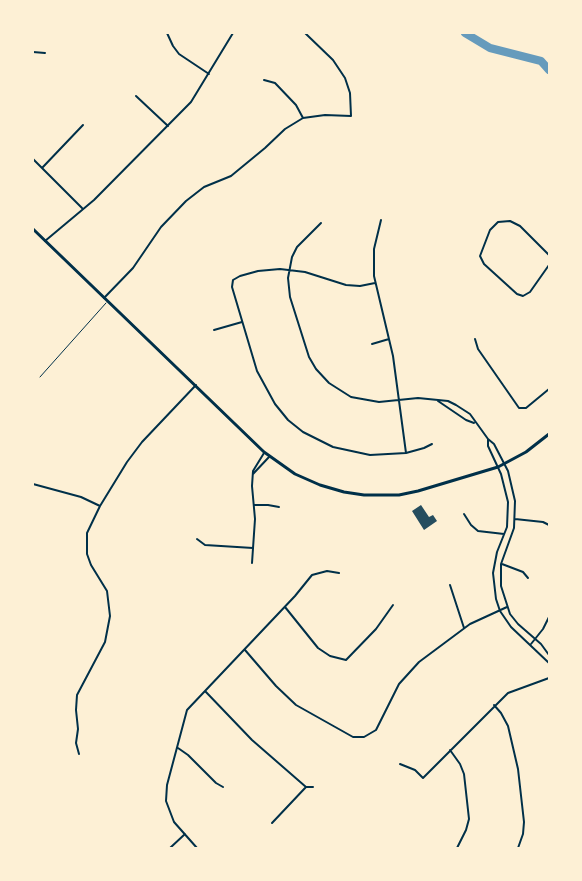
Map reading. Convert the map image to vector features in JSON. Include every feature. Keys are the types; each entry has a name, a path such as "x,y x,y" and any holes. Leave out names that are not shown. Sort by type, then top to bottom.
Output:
{"main road":[{"path":"33,229 264,452 296,474 317,484 364,495 399,495 418,491 498,467 526,452 549,434"}],"street":[{"path":"167,33 179,54 209,74"},
{"path":"45,241 94,200 191,102 233,33"},
{"path":"104,298 134,268 157,232 186,201 204,187 231,176 266,148 285,129 303,118 325,115 351,116 350,93 345,78 333,60 305,33"},
{"path":"33,52 45,53"},
{"path":"264,80 274,83 296,105 303,118"},
{"path":"136,96 168,126"},
{"path":"42,168 83,125"},
{"path":"33,159 82,209"},
{"path":"381,220 374,249 375,283 389,339 406,453"},
{"path":"549,255 520,226 510,220 498,222 490,230 480,256 483,264 517,294 524,296 530,292 549,265"},
{"path":"321,223 297,247 289,269 288,286 309,357 322,376 336,389 351,397 379,402 418,398 448,401 470,414 494,444 514,490 514,528 501,564 501,586 507,608 518,624 549,655"},
{"path":"375,283 360,286 346,285 322,276 289,269 258,271 233,280 234,295 257,371 267,392 288,420 322,443 348,452 380,456 406,453 432,444"},
{"path":"214,330 242,322"},
{"path":"372,344 389,339"},
{"path":"475,339 478,349 517,406 523,409 549,389"},
{"path":"79,754 76,743 77,695 105,642 110,616 107,591 89,561 86,550 87,533 100,506 127,462 142,442 196,386"},
{"path":"438,401 475,423"},
{"path":"455,413 459,407"},
{"path":"488,439 488,446 498,467 508,502 508,518 497,552 493,581 500,611 511,627 549,663"},
{"path":"252,563 253,474 264,452"},
{"path":"256,467 269,456"},
{"path":"33,484 81,497 100,506"},
{"path":"254,506 279,507"},
{"path":"464,514 478,531 504,534"},
{"path":"515,519 543,522 549,525"},
{"path":"197,539 205,545 253,549"},
{"path":"497,552 504,555"},
{"path":"501,564 523,572 528,578"},
{"path":"197,848 172,818 166,801 167,785 187,710 285,607 312,575 327,571 339,573"},
{"path":"450,585 464,628"},
{"path":"285,607 318,648 330,656 346,660 384,619 393,605"},
{"path":"245,649 276,686 296,705 353,737 364,737 376,730 392,696 409,672 464,628 507,608"},
{"path":"531,645 549,617"},
{"path":"400,764 415,770 423,778 494,705 514,689 549,678"},
{"path":"205,691 252,740 306,787 313,787"},
{"path":"494,705 508,726 518,769 524,822 518,848"},
{"path":"176,747 188,755 216,783 223,786"},
{"path":"450,750 464,774 469,819 465,834 457,848"},
{"path":"272,823 306,787"},
{"path":"170,848 185,834"}],"lane":[{"path":"40,377 108,301"}],"building":[{"path":"421,505 429,517 433,515 437,521 424,530 412,511"}],"waterway":[{"path":"465,33 490,48 541,61 549,70"}]}
